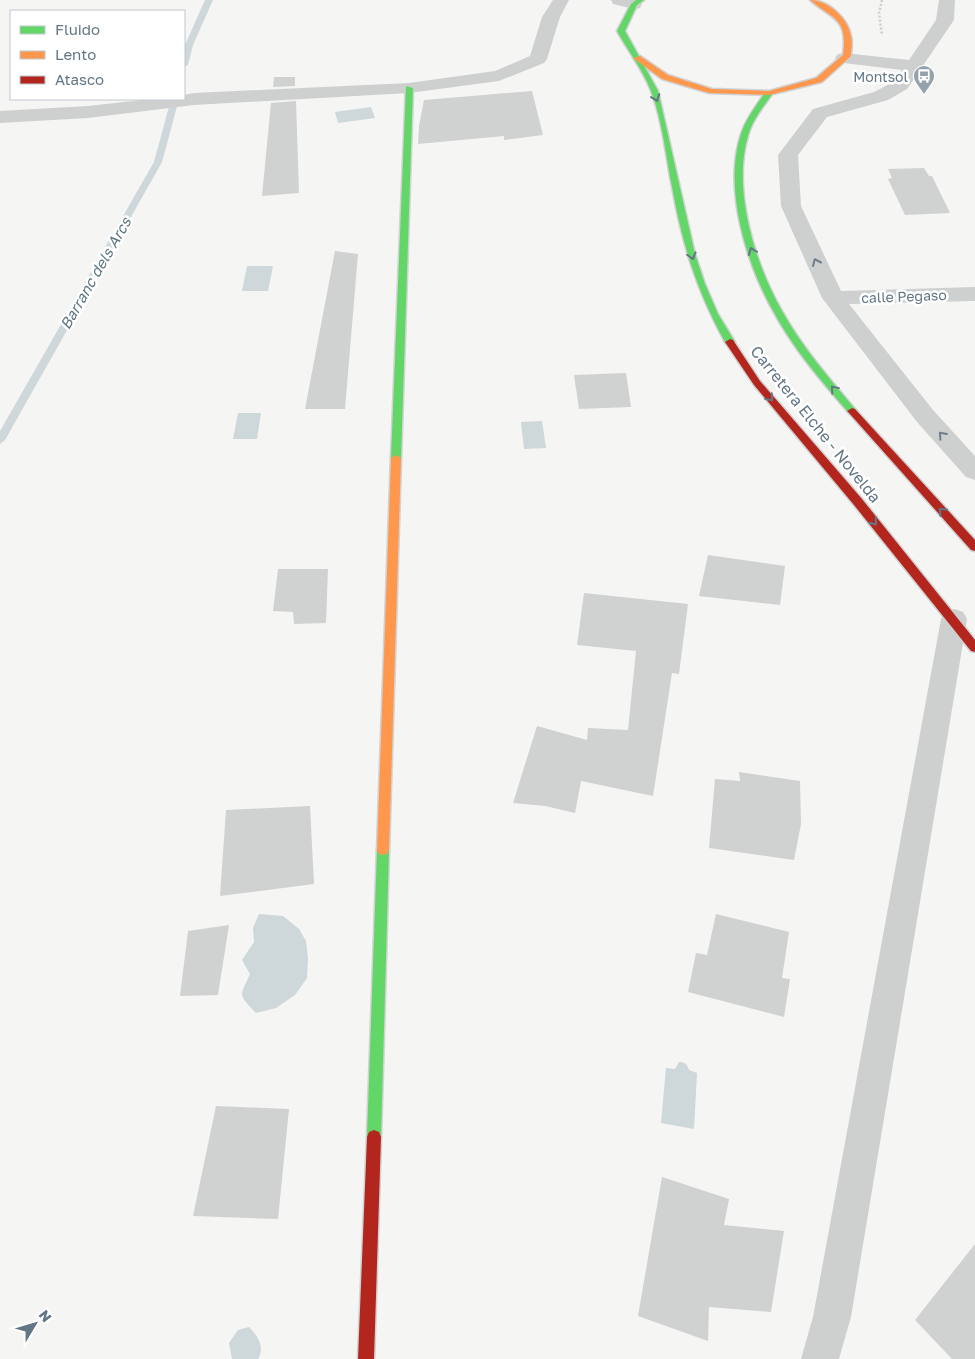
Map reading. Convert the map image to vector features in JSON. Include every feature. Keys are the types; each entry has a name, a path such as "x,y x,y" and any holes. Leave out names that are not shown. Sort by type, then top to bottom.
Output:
{"main road":[{"path":"633,56 665,77 712,91 769,93 819,80 847,56 849,36 840,18 826,6 813,0"},
{"name":"Carretera Elche - Novelda","path":"631,1 621,31 633,56 657,96 681,218 697,273 720,326 757,383 954,619 975,648"},
{"path":"840,18 845,6"},
{"path":"366,1359 410,88"},
{"path":"769,93 744,135 738,165 739,198 745,233 780,318 828,381 902,469 975,547"}],"street":[{"path":"0,117 88,112 194,99 410,88 499,76 538,59 551,17 560,0"},
{"path":"947,0 945,20 901,85 881,96 820,113 788,155 791,206 833,298 925,416 975,470"},
{"path":"844,58 914,66"},
{"name":"calle Pegaso","path":"833,298 975,294"},
{"path":"820,1359 832,1317 954,619"}],"shaded area":[{"path":"371,107 375,118 338,123 335,112"},
{"path":"247,266 273,266 268,291 242,291"},
{"path":"238,413 261,413 257,439 233,439"},
{"path":"542,421 546,448 524,449 521,422"},
{"path":"259,914 283,916 299,929 306,941 308,959 307,978 295,995 276,1008 256,1013 242,995 250,974 242,960 254,942 253,928"},
{"path":"679,1062 684,1063 689,1070 697,1073 694,1129 661,1123 666,1068 675,1069"},
{"path":"249,1327 260,1342 261,1350 258,1359 232,1359 229,1343 238,1330"}],"building":[{"path":"274,77 295,77 295,86 273,87"},
{"path":"532,91 543,135 504,140 504,136 418,144 424,100"},
{"path":"296,101 299,193 262,196 271,103"},
{"path":"924,168 929,176 932,176 950,213 905,215 888,179 892,178 888,169"},
{"path":"335,251 358,254 345,409 305,409"},
{"path":"626,373 631,407 579,409 574,375"},
{"path":"708,555 785,566 780,605 699,596"},
{"path":"278,569 328,569 326,623 294,624 293,612 273,611"},
{"path":"584,593 688,604 679,674 672,673 653,796 581,781 575,813 545,806 513,803 537,726 587,740 588,728 628,730 636,651 577,645"},
{"path":"739,772 800,781 801,824 794,860 709,848 715,779 740,781"},
{"path":"310,806 314,884 220,896 226,810"},
{"path":"716,914 789,932 782,978 790,979 784,1017 688,992 696,953 707,955"},
{"path":"229,925 218,995 180,996 188,931"},
{"path":"216,1106 289,1109 278,1219 193,1216"},
{"path":"662,1177 729,1199 724,1225 784,1231 771,1312 709,1307 708,1341 638,1316"},
{"path":"975,1244 975,1359 952,1359 915,1320"}],"waterway":[{"name":"Barranc dels Arcs","path":"185,61 189,45 209,0"},
{"name":"Barranc dels Arcs","path":"0,440 158,162 175,100"}],"traffic: fast":[{"path":"641,0 634,4 621,31 655,91 691,254 714,314 730,342"},
{"path":"396,458 409,88"},
{"path":"769,93 749,124 744,135 740,153 738,190 745,227 756,262 777,310 804,352 852,411"},
{"path":"374,1137 383,850"}],"traffic: slow":[{"path":"637,58 665,77 712,91 769,93 819,80 847,56 848,36 846,28 837,16 813,0"},
{"path":"383,850 396,458"}],"traffic: jam":[{"path":"730,342 757,383 858,502 975,648"},
{"path":"852,411 975,547"},
{"path":"366,1359 374,1137"}],"place":[{"name":"Montsol","path":"924,95"}]}
